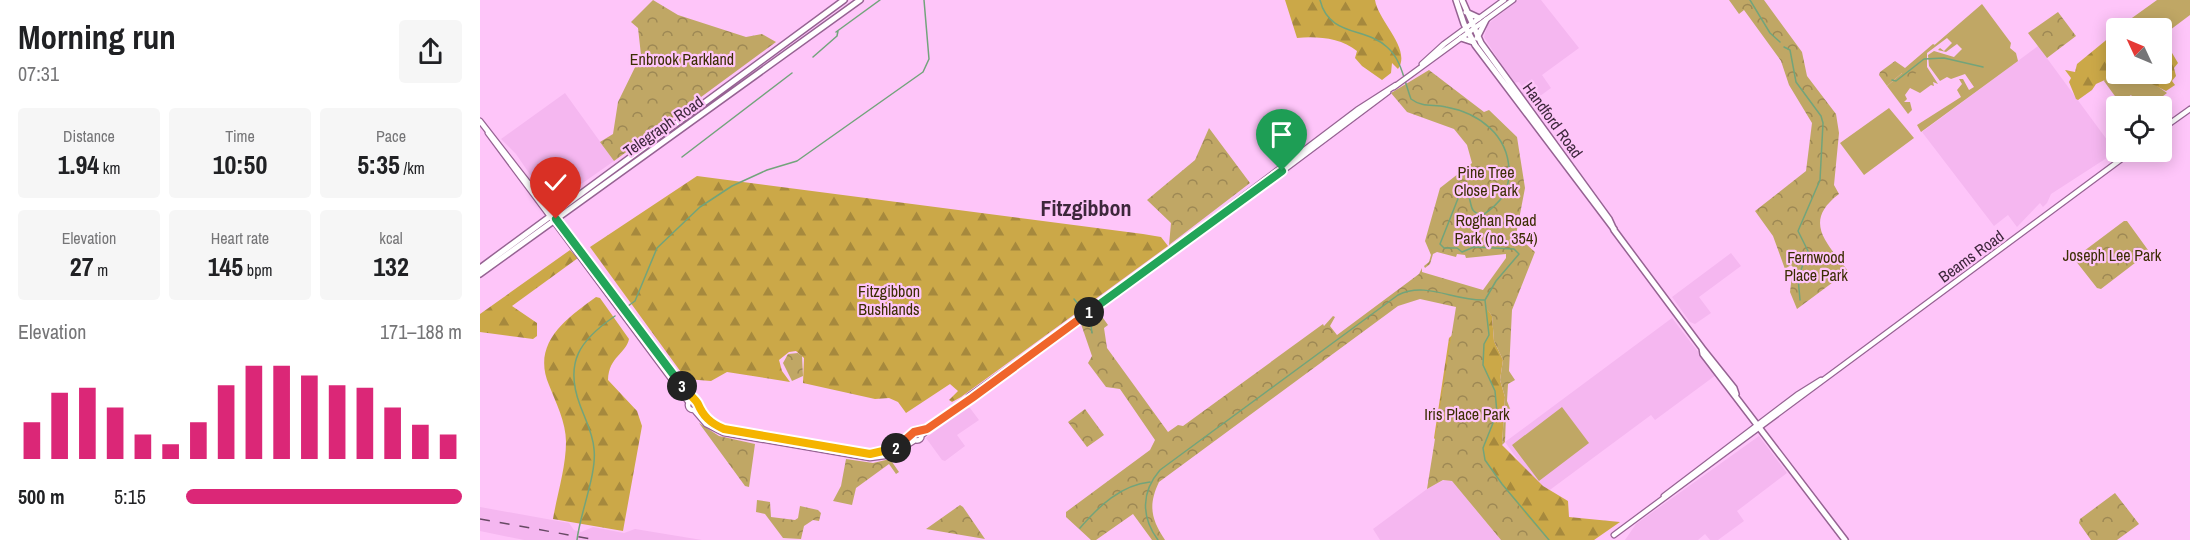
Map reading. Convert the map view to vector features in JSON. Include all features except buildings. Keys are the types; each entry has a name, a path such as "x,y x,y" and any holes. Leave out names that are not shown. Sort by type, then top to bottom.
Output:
{"main road":[{"name":"Telegraph Road","path":"480,274 553,218 561,208 844,0"},
{"name":"Telegraph Road","path":"480,268 681,131 860,0"},
{"path":"1456,0 1469,29"},
{"path":"1462,0 1469,29"},
{"path":"487,130 691,402 697,402 695,409 708,420 724,429 863,453 889,452 914,438 914,432 920,434 1182,243 1196,236 1461,38 1479,18 1504,0"},
{"path":"1415,72 1440,47 1486,20 1513,0"},
{"path":"1465,11 1479,18"},
{"path":"1461,38 1476,40 1486,20"},
{"name":"Handford Road","path":"1469,29 1600,215 1614,230 1845,540"},
{"path":"2172,122 2190,109"},
{"path":"681,119 682,124 688,126"},
{"path":"480,122 544,203 553,218"},
{"path":"673,125 681,131"},
{"name":"Beams Road","path":"1607,540 1808,387 1825,379 2118,162"},
{"path":"544,203 561,208"}],"shaded area":[{"path":"1518,0 1541,0 1579,48 1542,75 1551,88 1529,104 1521,93 1523,88 1519,82 1513,83 1484,37 1488,24"},
{"path":"2038,46 2106,138 2106,158 2051,194 2043,207 2040,203 2017,227 2008,215 1994,226 1922,132"},
{"path":"565,93 614,161 554,201 544,195 516,154 501,139"},
{"path":"1731,253 1741,266 1699,297 1711,313 1695,324 1690,322 1672,297"},
{"path":"1672,318 1716,375 1655,420 1651,415 1543,495 1505,442"},
{"path":"966,407 970,408 979,420 957,435 965,446 945,461 942,460 926,438"},
{"path":"1759,436 1787,473 1737,511 1744,521 1718,540 1710,540 1705,534 1698,540 1625,540 1636,524"},
{"path":"1444,480 1452,481 1501,540 1380,540 1373,529 1427,489"},
{"path":"480,507 569,523 574,530 581,532 593,527 624,533 635,529 702,540 524,540 480,531"}],"green space":[{"name":"Enbrook Parkland","path":"653,0 678,15 746,37 762,34 776,42 614,161 600,142 613,134 618,102 641,55 638,28 631,22"},
{"path":"1285,0 1375,0 1401,53 1398,69 1392,63 1391,73 1382,80 1362,66 1355,58 1357,51 1344,43 1313,37 1297,38"},
{"name":"Fernwood Place Park","path":"1729,0 1764,0 1802,52 1807,76 1836,114 1839,133 1834,185 1839,194 1828,204 1820,223 1826,242 1848,271 1797,309 1790,292 1793,267 1791,265 1785,269 1773,236 1755,211 1806,171 1812,123 1789,85 1781,61 1744,10 1739,14"},
{"path":"2157,0 2190,0 2190,15 2172,28 2172,18 2132,18"},
{"path":"1982,4 2011,43 2010,48 2016,53 2018,61 1921,132 1917,125 1961,97 1957,90 1962,84 1959,79 1963,79 1969,90 1974,87 1965,74 1951,79 1947,77 1940,81 1929,66 1928,55 1934,51 1954,57 1962,49 1957,44 1946,52 1938,50 1940,48 1944,51 1952,43 1947,38 1927,53 1927,67 1938,84 1933,82 1934,86 1931,85 1920,93 1910,88 1905,95 1907,99 1904,102 1910,102 1912,110 1908,114 1887,86"},
{"path":"2058,12 2076,36 2047,58 2028,33"},
{"path":"2106,40 2106,79 2096,84 2092,90 2078,100 2069,82 2071,78 2065,70 2075,72 2077,64"},
{"path":"1933,44 1935,45 1919,59 1924,66 1908,80 1902,73 1887,86 1879,75 1880,72 1895,61 1905,68"},
{"path":"2172,53 2178,63 2174,68 2176,76 2172,81"},
{"name":"Iris Place Park","path":"1429,70 1484,112 1489,110 1517,137 1525,188 1516,235 1535,252 1512,310 1509,371 1515,380 1508,384 1507,401 1511,411 1506,415 1505,442 1502,445 1505,397 1500,380 1503,360 1494,341 1492,316 1485,307 1489,335 1484,344 1483,365 1495,391 1497,413 1483,448 1485,460 1527,517 1549,540 1501,540 1452,481 1443,480 1427,489 1456,307 1420,299 1398,306 1159,482 1152,505 1154,518 1165,540 1152,540 1133,514 1096,540 1091,540 1066,517 1066,512 1150,450 1155,440 1120,389 1106,387 1088,363 1092,356 1081,324 1098,311 1108,325 1104,328 1107,348 1168,432 1178,425 1183,426 1323,324 1324,326 1333,316 1335,317 1330,326 1337,335 1419,274 1422,268 1422,272 1483,290 1506,258 1506,254 1466,258 1465,255 1457,254 1456,257 1437,252 1433,254 1430,264 1425,268 1424,266 1429,262 1431,255 1425,241 1440,188 1472,163 1467,145 1454,129 1407,112 1391,93"},
{"path":"2172,81 2175,85 2166,91 2152,84 2172,84"},
{"path":"2106,84 2154,84 2167,93 2163,96 2115,96"},
{"path":"1889,108 1914,138 1864,175 1840,143"},
{"path":"1209,128 1250,183 1169,245 1171,223 1147,200 1195,160"},
{"name":"Fitzgibbon Bushlands","path":"697,176 1143,234 1161,237 1168,246 961,397 952,402 949,400 958,391 950,384 906,413 898,402 889,398 875,399 803,383 804,358 796,351 789,352 779,360 782,371 790,382 727,372 711,381 686,379 590,247"},
{"name":"Joseph Lee Park","path":"2127,221 2148,253 2101,289 2097,288 2075,260 2076,257"},
{"path":"570,250 578,258 512,306 537,323 537,336 533,339 480,332 480,314"},
{"path":"596,297 600,298 629,339 625,348 614,360 608,380 637,411 642,426 623,531 553,519 566,452 566,435 545,370 545,356 548,344 555,333"},
{"path":"1485,306 1492,316 1494,341 1503,360 1500,380 1505,397 1502,445 1543,486 1568,501 1569,517 1620,522 1594,540 1508,540 1434,438 1449,338"},
{"path":"798,353 802,356 803,376 792,381 783,363 788,354"},
{"path":"1562,407 1589,443 1539,481 1512,445"},
{"path":"1085,409 1104,435 1087,447 1068,422"},
{"path":"699,423 719,436 755,444 749,487 745,486"},
{"path":"846,459 873,463 890,459 899,472 896,474 889,464 856,488 852,505 833,501 841,486"},
{"path":"2115,493 2139,524 2117,540 2091,540 2079,523 2080,519"},
{"path":"757,500 770,502 771,517 795,520 798,518 800,506 818,510 821,513 819,521 813,520 804,526 801,539 783,538 765,514 756,512"},
{"path":"960,505 963,507 985,539 926,529"}],"waterway":[{"path":"836,32 880,0"},
{"path":"628,306 635,301 657,248 700,207 732,186 767,170 797,161 923,72 929,59 924,0"},
{"path":"1320,0 1331,20 1349,30 1369,36 1392,52 1399,64 1411,99 1420,104 1446,107 1470,114 1490,128 1503,146 1509,170 1508,185 1503,196 1483,215 1473,210 1468,194 1459,196 1440,244 1444,248 1457,248 1462,252 1474,247 1514,249 1519,254 1496,281 1485,300 1489,335 1484,344 1483,365 1495,391 1497,413 1483,448 1485,460 1502,484 1549,540"},
{"path":"1750,0 1770,33 1780,42"},
{"path":"813,57 837,36 838,31"},
{"path":"1784,47 1790,50 1796,82 1821,116 1823,123 1820,180 1798,231 1808,251 1798,278 1800,300"},
{"path":"1892,80 1896,81 1924,59 1944,58 1983,67"},
{"path":"682,157 792,73"},
{"path":"1158,540 1148,522 1146,505 1149,487 1160,470 1398,295 1419,290 1484,300"},
{"path":"1074,299 1090,319 1092,333"},
{"path":"577,540 591,482 594,449 575,390 575,364 584,343 615,316"},
{"path":"1080,528 1095,512 1120,492 1150,482"}],"railway":[{"path":"480,519 597,540"}],"district":[{"name":"Fitzgibbon","path":"1086,208"}],"route":[{"path":"556,219 689,397 697,402 697,408 705,418 724,429 875,454 897,448 913,436 914,432 927,429 972,398 1282,171"}],"park label":[{"name":"Pine Tree Close Park","path":"1486,181"},
{"name":"Roghan Road Park (no. 354)","path":"1496,229"}]}
